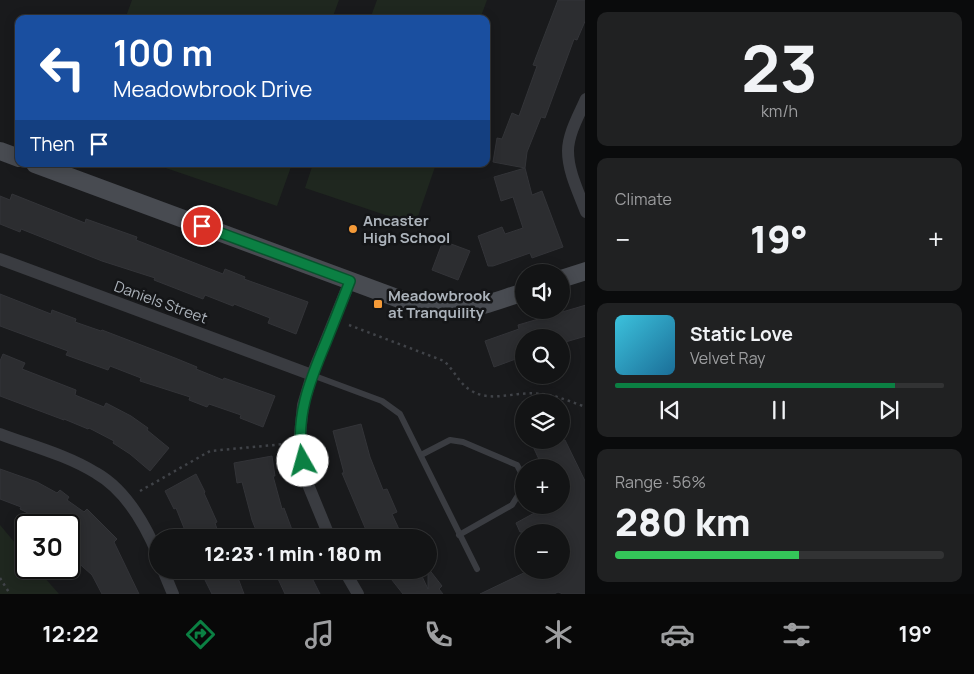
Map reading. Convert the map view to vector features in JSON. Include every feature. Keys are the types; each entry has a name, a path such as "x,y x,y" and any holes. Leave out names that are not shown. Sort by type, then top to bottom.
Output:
{"street":[{"path":"585,99 572,133 568,150 569,164 585,212"},
{"path":"0,151 15,157"},
{"path":"43,167 421,307 451,312 474,308 515,295"},
{"name":"Daniels Street","path":"0,259 312,375"},
{"path":"570,276 585,271"},
{"path":"326,529 309,487 299,444 303,405 312,375 350,281"},
{"path":"0,434 71,460 98,473 135,510 149,536"},
{"path":"167,579 173,594"},
{"path":"349,579 358,594"}],"lane":[{"path":"312,375 382,401 400,414 476,569"},
{"path":"421,455 450,440 463,442 517,465 522,476 522,489 512,505 460,534"}],"path":[{"path":"349,325 444,361 469,390 482,396 496,397 540,393 585,408"},
{"path":"140,491 210,451 285,444"},
{"path":"0,578 10,594"}],"shaded area":[{"path":"132,0 339,0 333,15 126,15"},
{"path":"377,0 487,0 481,15 371,15"},
{"path":"163,167 291,167 277,206"},
{"path":"312,167 435,167 415,225 305,188"},
{"path":"0,525 15,543 15,579 46,579 59,594 0,594"}],"building":[{"path":"558,0 585,0 585,21 577,40 574,39 545,118 541,117 527,152 525,168 493,162 497,138 502,139 512,113 519,116 537,66 533,65"},
{"path":"525,168 532,195 542,191 563,247 532,258 530,253 488,266 478,236 502,227 505,234 523,228 513,197 501,201 494,177"},
{"path":"12,194 85,223 86,219 137,237 136,240 223,274 225,269 245,277 244,279 308,302 296,334 268,323 270,318 234,304 233,306 205,295 203,299 154,280 155,278 102,261 21,229 20,232 0,224 0,196 10,200"},
{"path":"443,241 470,251 458,280 432,270"},
{"path":"0,294 51,314 52,310 76,319 75,322 102,330 175,358 223,380 224,378 275,396 263,427 240,418 241,415 209,404 207,407 189,400 190,397 140,381 141,378 110,366 108,370 66,355 68,351 0,326"},
{"path":"585,305 585,336 570,341 570,329 519,329 518,325 538,319 570,319 570,310"},
{"path":"515,330 515,359 494,367 485,341"},
{"path":"3,354 25,363 22,369 76,390 75,395 104,407 106,403 131,416 148,428 147,430 169,448 150,471 113,443 114,441 89,428 0,396 0,361"},
{"path":"361,424 370,457 383,490 387,489 397,512 392,514 399,529 366,529 342,473 344,473 333,431"},
{"path":"534,449 569,449 585,481 585,594 563,594 558,592 554,594 480,594 515,577 515,579 570,579 570,524 516,523 532,514 570,514 570,459 539,459"},
{"path":"272,456 275,476 273,476 282,509 284,508 292,529 256,529 242,482 237,483 234,463"},
{"path":"0,469 37,482 57,493 60,490 69,497 67,500 84,512 87,509 117,539 114,542 139,594 102,594 92,575 80,564 80,514 30,514 20,509 21,507 0,499"},
{"path":"196,474 217,522 215,523 217,529 184,529 176,508 174,509 165,491"},
{"path":"204,579 238,579 244,594 212,594"},
{"path":"278,579 312,579 320,594 285,594"},
{"path":"391,579 423,579 428,589 428,579 437,579 442,586 439,589 443,594 403,594"}],"place":[{"name":"Ancaster High School","path":"353,229"},
{"name":"Meadowbrook at Tranquility","path":"378,304"}],"route":[{"path":"202,226 350,281 306,394 299,444 303,461"}]}
